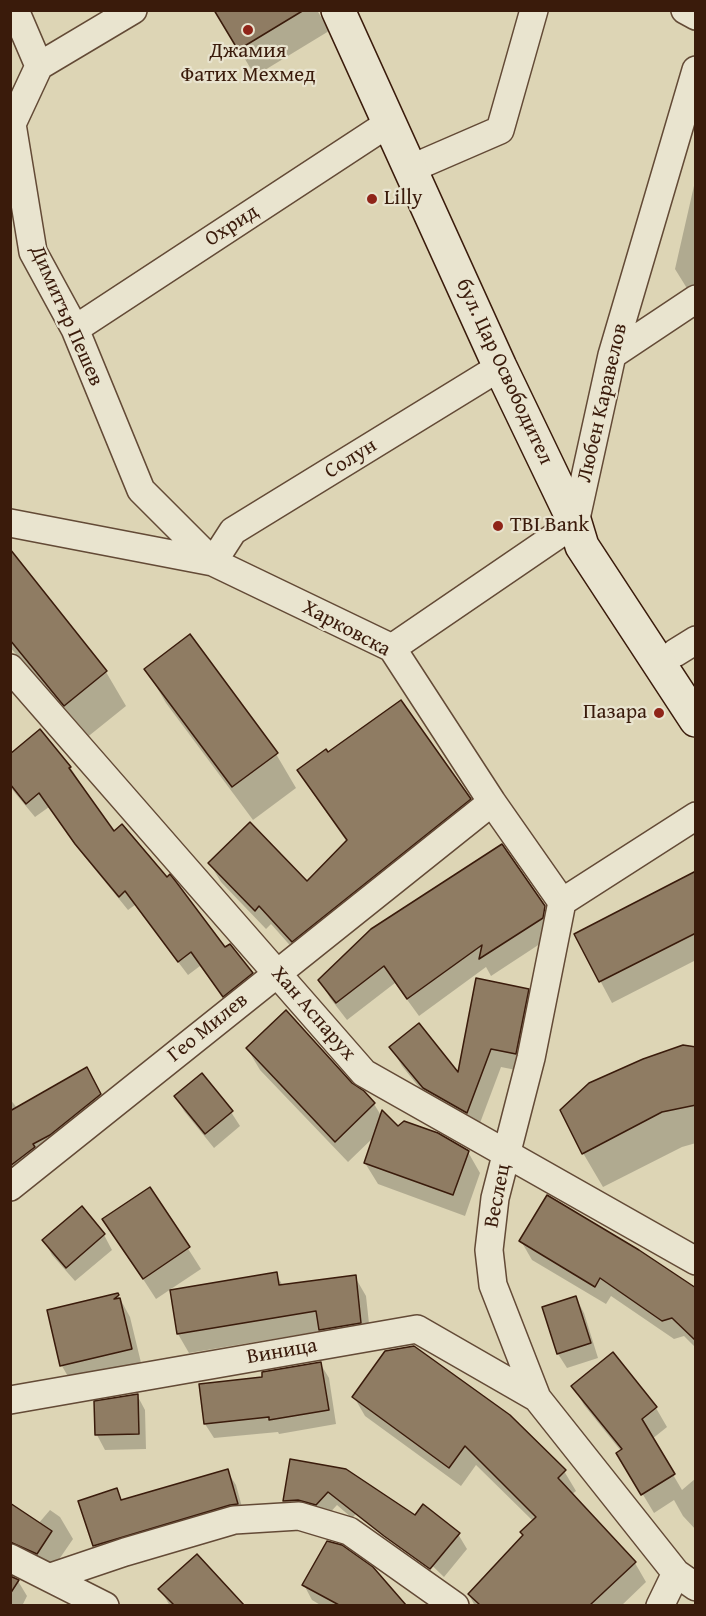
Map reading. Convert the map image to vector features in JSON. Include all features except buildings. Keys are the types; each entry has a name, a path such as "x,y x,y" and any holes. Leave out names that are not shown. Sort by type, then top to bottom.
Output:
{"main road":[{"name":"бул. Цар Освободител","path":"338,10 500,367 575,523 582,546 696,720"},
{"path":"575,523 598,537 685,646 696,684"}],"street":[{"path":"15,10 39,66 133,10"},
{"path":"410,169 500,130 534,10"},
{"path":"685,10 696,16"},
{"name":"Димитър Пешев","path":"39,66 12,124 33,252 75,329 141,490 213,562"},
{"name":"Любен Kаравелов","path":"575,523 612,355 696,70"},
{"name":"Охрид","path":"75,329 389,123"},
{"path":"612,355 696,299"},
{"name":"Солун","path":"213,562 232,531 500,367"},
{"name":"Харковска","path":"10,523 213,562 392,648 492,802 562,902"},
{"path":"392,648 575,523"},
{"name":"Хан Аспарух","path":"10,668 364,1073 696,1261"},
{"name":"Гео Милев","path":"10,1187 492,802"},
{"path":"562,902 696,816"},
{"name":"Веслец","path":"562,902 531,1058 495,1198 489,1250 493,1286 537,1398 686,1580"},
{"name":"Виница","path":"10,1400 417,1329 537,1398"},
{"path":"51,1577 125,1552 234,1520 299,1516 349,1531 455,1605"},
{"path":"10,1558 105,1605"},
{"path":"660,1605 686,1580"}],"place":[{"name":"Джамия Фатих Мехмед","path":"248,30"},
{"name":"Lilly","path":"372,199"},
{"name":"TBI Bank","path":"498,526"},
{"name":"Пазара","path":"659,713"}]}
